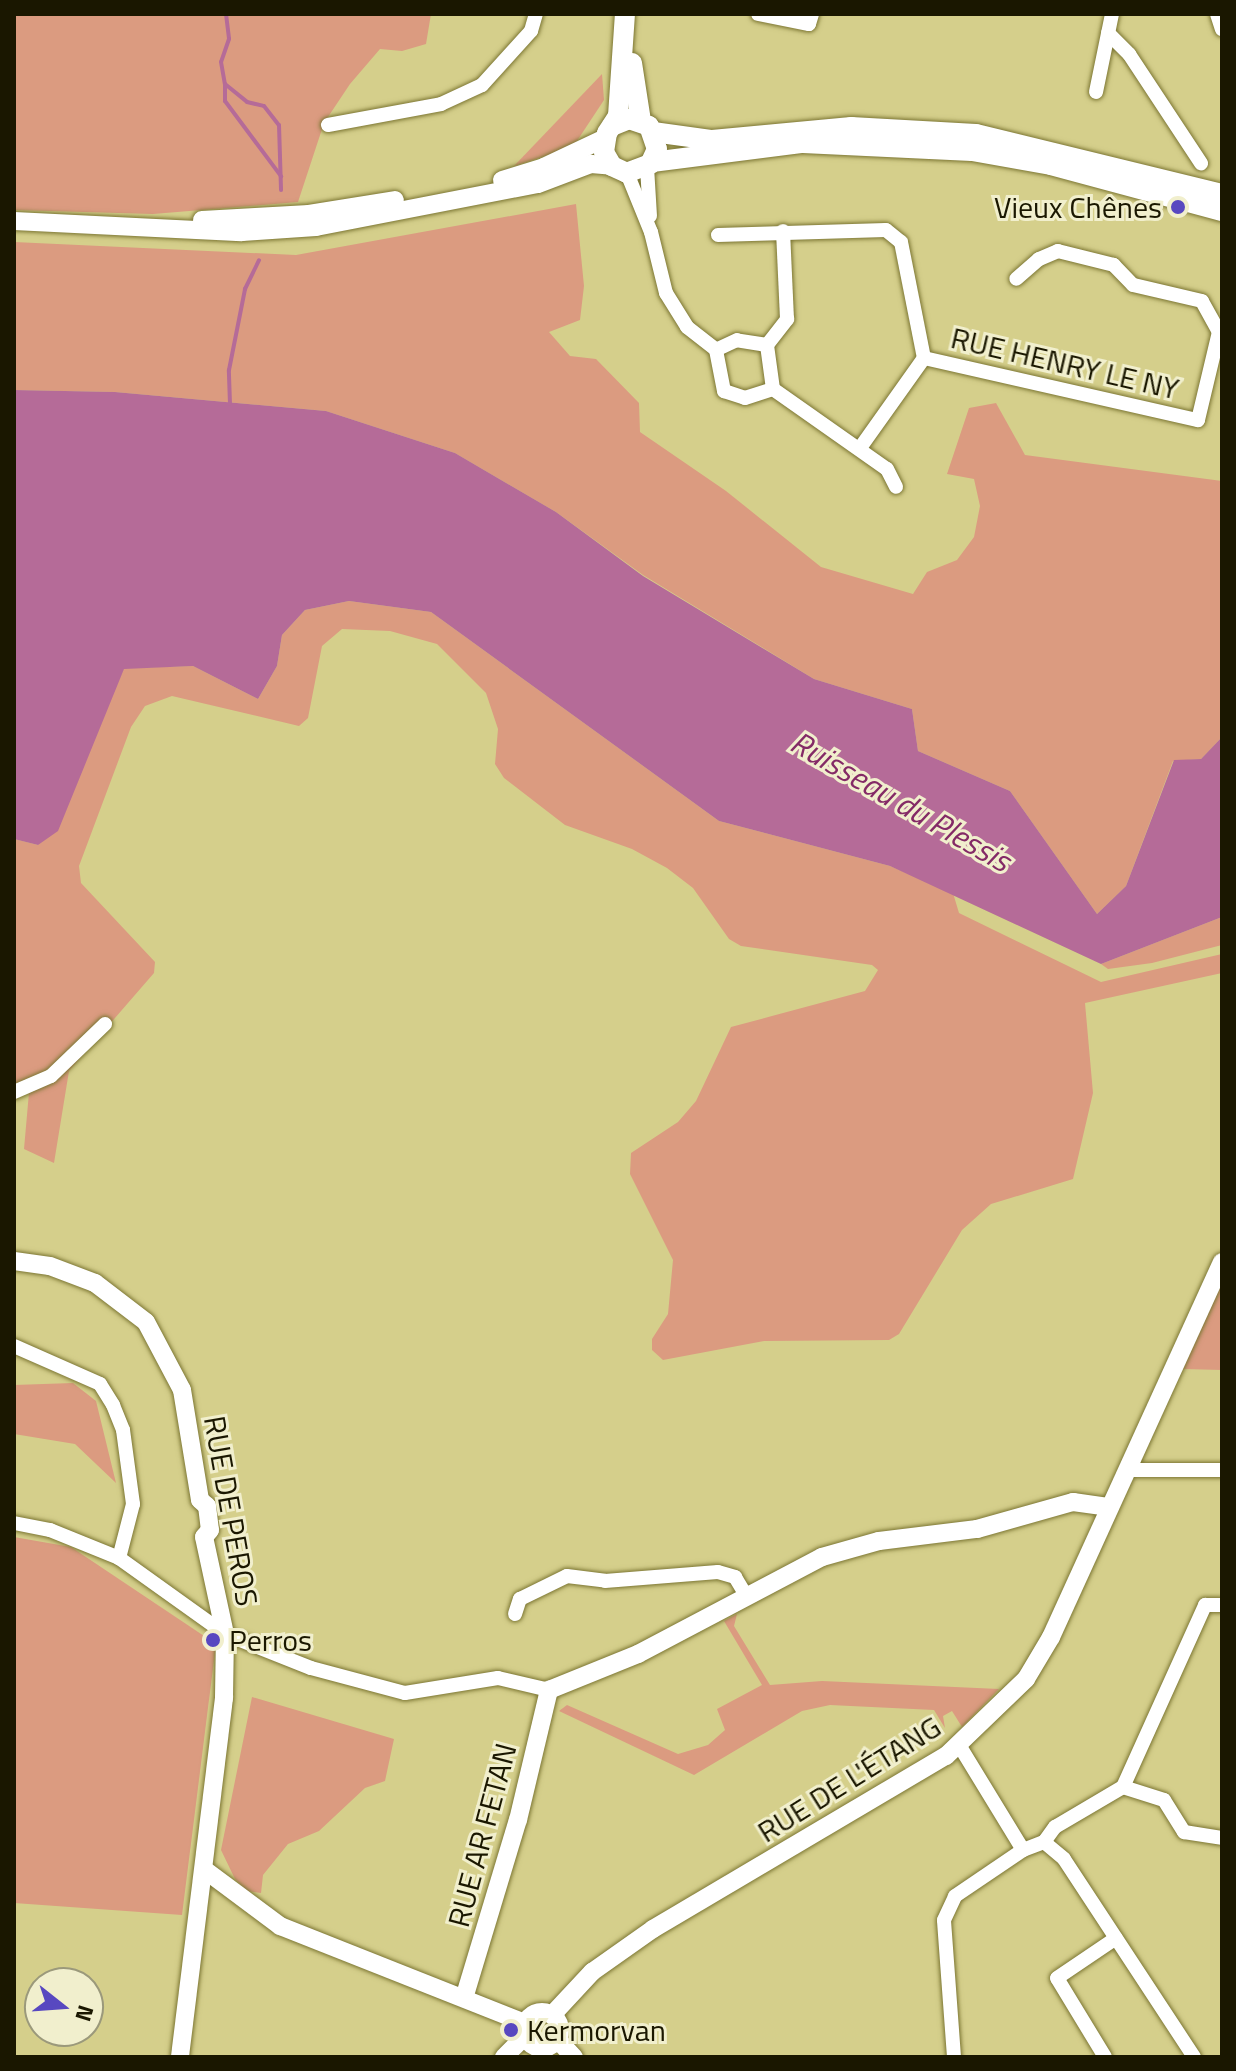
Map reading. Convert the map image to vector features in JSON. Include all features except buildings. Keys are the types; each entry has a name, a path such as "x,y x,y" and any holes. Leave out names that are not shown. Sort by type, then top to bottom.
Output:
{"main road":[{"path":"625,14 618,116 609,132 604,152 619,170 803,143 972,151 1051,165 1222,211"},
{"path":"637,14 631,75 657,149 650,164"},
{"path":"609,132 629,119 647,127 712,140 851,127 976,134 1222,194"}],"street":[{"path":"328,125 441,104 482,85 531,31 536,14"},
{"path":"758,14 809,24 812,14"},
{"path":"1096,92 1112,14"},
{"path":"1217,14 1222,29"},
{"path":"1108,33 1129,54 1201,163"},
{"path":"111,226 361,206 513,177 609,132"},
{"path":"14,221 242,232 316,227 538,184 591,164 619,170 651,232"},
{"path":"650,164 651,232 666,293 687,327 716,350 724,391 745,398 773,389"},
{"path":"718,235 867,227 886,230 901,242 924,358 860,448"},
{"path":"783,231 787,319 767,345 773,389 887,469 896,487"},
{"name":"RUE HENRY LE NY","path":"924,358 1198,420 1219,332 1202,301 1133,285 1114,265 1058,251 1016,279"},
{"path":"716,350 737,340 767,345"},
{"path":"14,1092 51,1076 105,1024"},
{"name":"RUE DE PEROS","path":"14,1261 50,1266 104,1288 146,1322 166,1352 182,1390 200,1500 207,1506 210,1530 204,1537 225,1634 224,1698 180,2057"},
{"name":"RUE DE L'ÉTANG","path":"552,2015 592,1972 653,1929 959,1745 1026,1679 1128,1470 1222,1262"},
{"path":"14,1346 91,1379 113,1405 123,1430 133,1504 119,1558"},
{"path":"1128,1470 1222,1470"},
{"path":"14,1523 50,1530 119,1558 225,1634 311,1668 405,1693 498,1678 549,1690 638,1654 822,1557 879,1541 977,1529 1073,1502 1110,1507"},
{"path":"515,1614 520,1599 567,1576 605,1581 718,1572 735,1577 746,1595"},
{"path":"954,2057 944,1920 955,1896 1023,1850 1044,1842 1055,1827 1123,1787 1205,1605 1222,1605"},
{"name":"RUE AR FETAN","path":"465,1995 518,1820 549,1690"},
{"path":"959,1745 1023,1850"},
{"path":"1123,1787 1164,1800 1184,1832 1222,1838"},
{"path":"1044,1842 1064,1859 1194,2057"},
{"path":"205,1870 280,1926 465,1995 525,2030 543,2048 557,2039 560,2026 552,2015 540,2011 525,2030 504,2057"},
{"path":"1105,2057 1057,1978 1116,1938"},
{"path":"557,2039 574,2057"}],"shaded area":[{"path":"14,14 431,14 426,44 402,51 380,49 350,84 324,123 298,202 153,214 14,210"},
{"path":"602,74 604,100 573,147 514,166"},
{"path":"576,204 584,286 580,320 549,332 570,356 596,359 639,403 640,432 726,491 821,567 913,594 927,572 957,560 974,537 980,506 974,479 947,474 969,408 996,403 1025,455 1222,481 1222,737 1201,759 1173,761 1126,886 1097,914 1010,791 918,751 912,709 814,679 643,575 556,512 455,453 326,411 115,392 14,390 14,242 296,255"},
{"path":"349,601 431,612 719,821 890,866 953,893 959,913 1101,982 1222,954 1222,973 1085,1003 1093,1093 1073,1179 991,1204 962,1230 899,1334 889,1340 764,1341 663,1360 652,1350 652,1339 668,1314 673,1260 630,1174 631,1153 678,1122 696,1101 731,1027 865,991 878,970 872,965 741,946 729,939 693,888 667,868 632,849 565,825 504,778 495,764 498,729 486,693 437,644 390,631 342,629 322,646 308,718 299,726 172,696 145,706 131,727 79,866 81,883 155,962 154,973 69,1071 54,1163 24,1149 30,1081 14,1086 14,839 38,845 124,668 193,666 258,699 277,666 282,635 305,610"},
{"path":"1222,917 1222,945 1152,963 1108,969 1101,964"},
{"path":"1222,1279 1222,1370 1183,1369"},
{"path":"73,1383 96,1401 116,1483 75,1444 14,1434 14,1385"},
{"path":"14,1537 71,1547 216,1644 182,1915 14,1903"},
{"path":"737,1614 734,1626 770,1685 822,1681 999,1689 962,1727 952,1711 943,1716 945,1728 934,1710 830,1705 802,1711 694,1775 559,1711 567,1705 678,1754 708,1745 725,1730 717,1709 762,1685 724,1621"},
{"path":"252,1697 394,1739 385,1781 365,1788 319,1831 288,1844 263,1875 261,1893 247,1891 235,1879 221,1850"}],"water":[{"name":"Ruisseau du Plessis","path":"14,390 115,392 326,411 455,453 556,512 643,576 814,679 912,709 918,751 1010,791 1097,914 1126,886 1174,760 1201,759 1222,737 1222,917 1101,964 890,866 719,821 431,612 349,601 305,610 282,635 277,666 258,699 193,666 124,669 58,831 38,845 14,839"}],"waterway":[{"path":"226,14 229,39 221,62 225,84 247,102 264,106 279,125 281,190"},
{"path":"225,84 225,101 281,176"},
{"path":"230,404 229,370 245,289 259,260"}],"place":[{"name":"Vieux Chênes","path":"1178,207"},
{"name":"Perros","path":"213,1640"},
{"name":"Kermorvan","path":"511,2030"}]}
